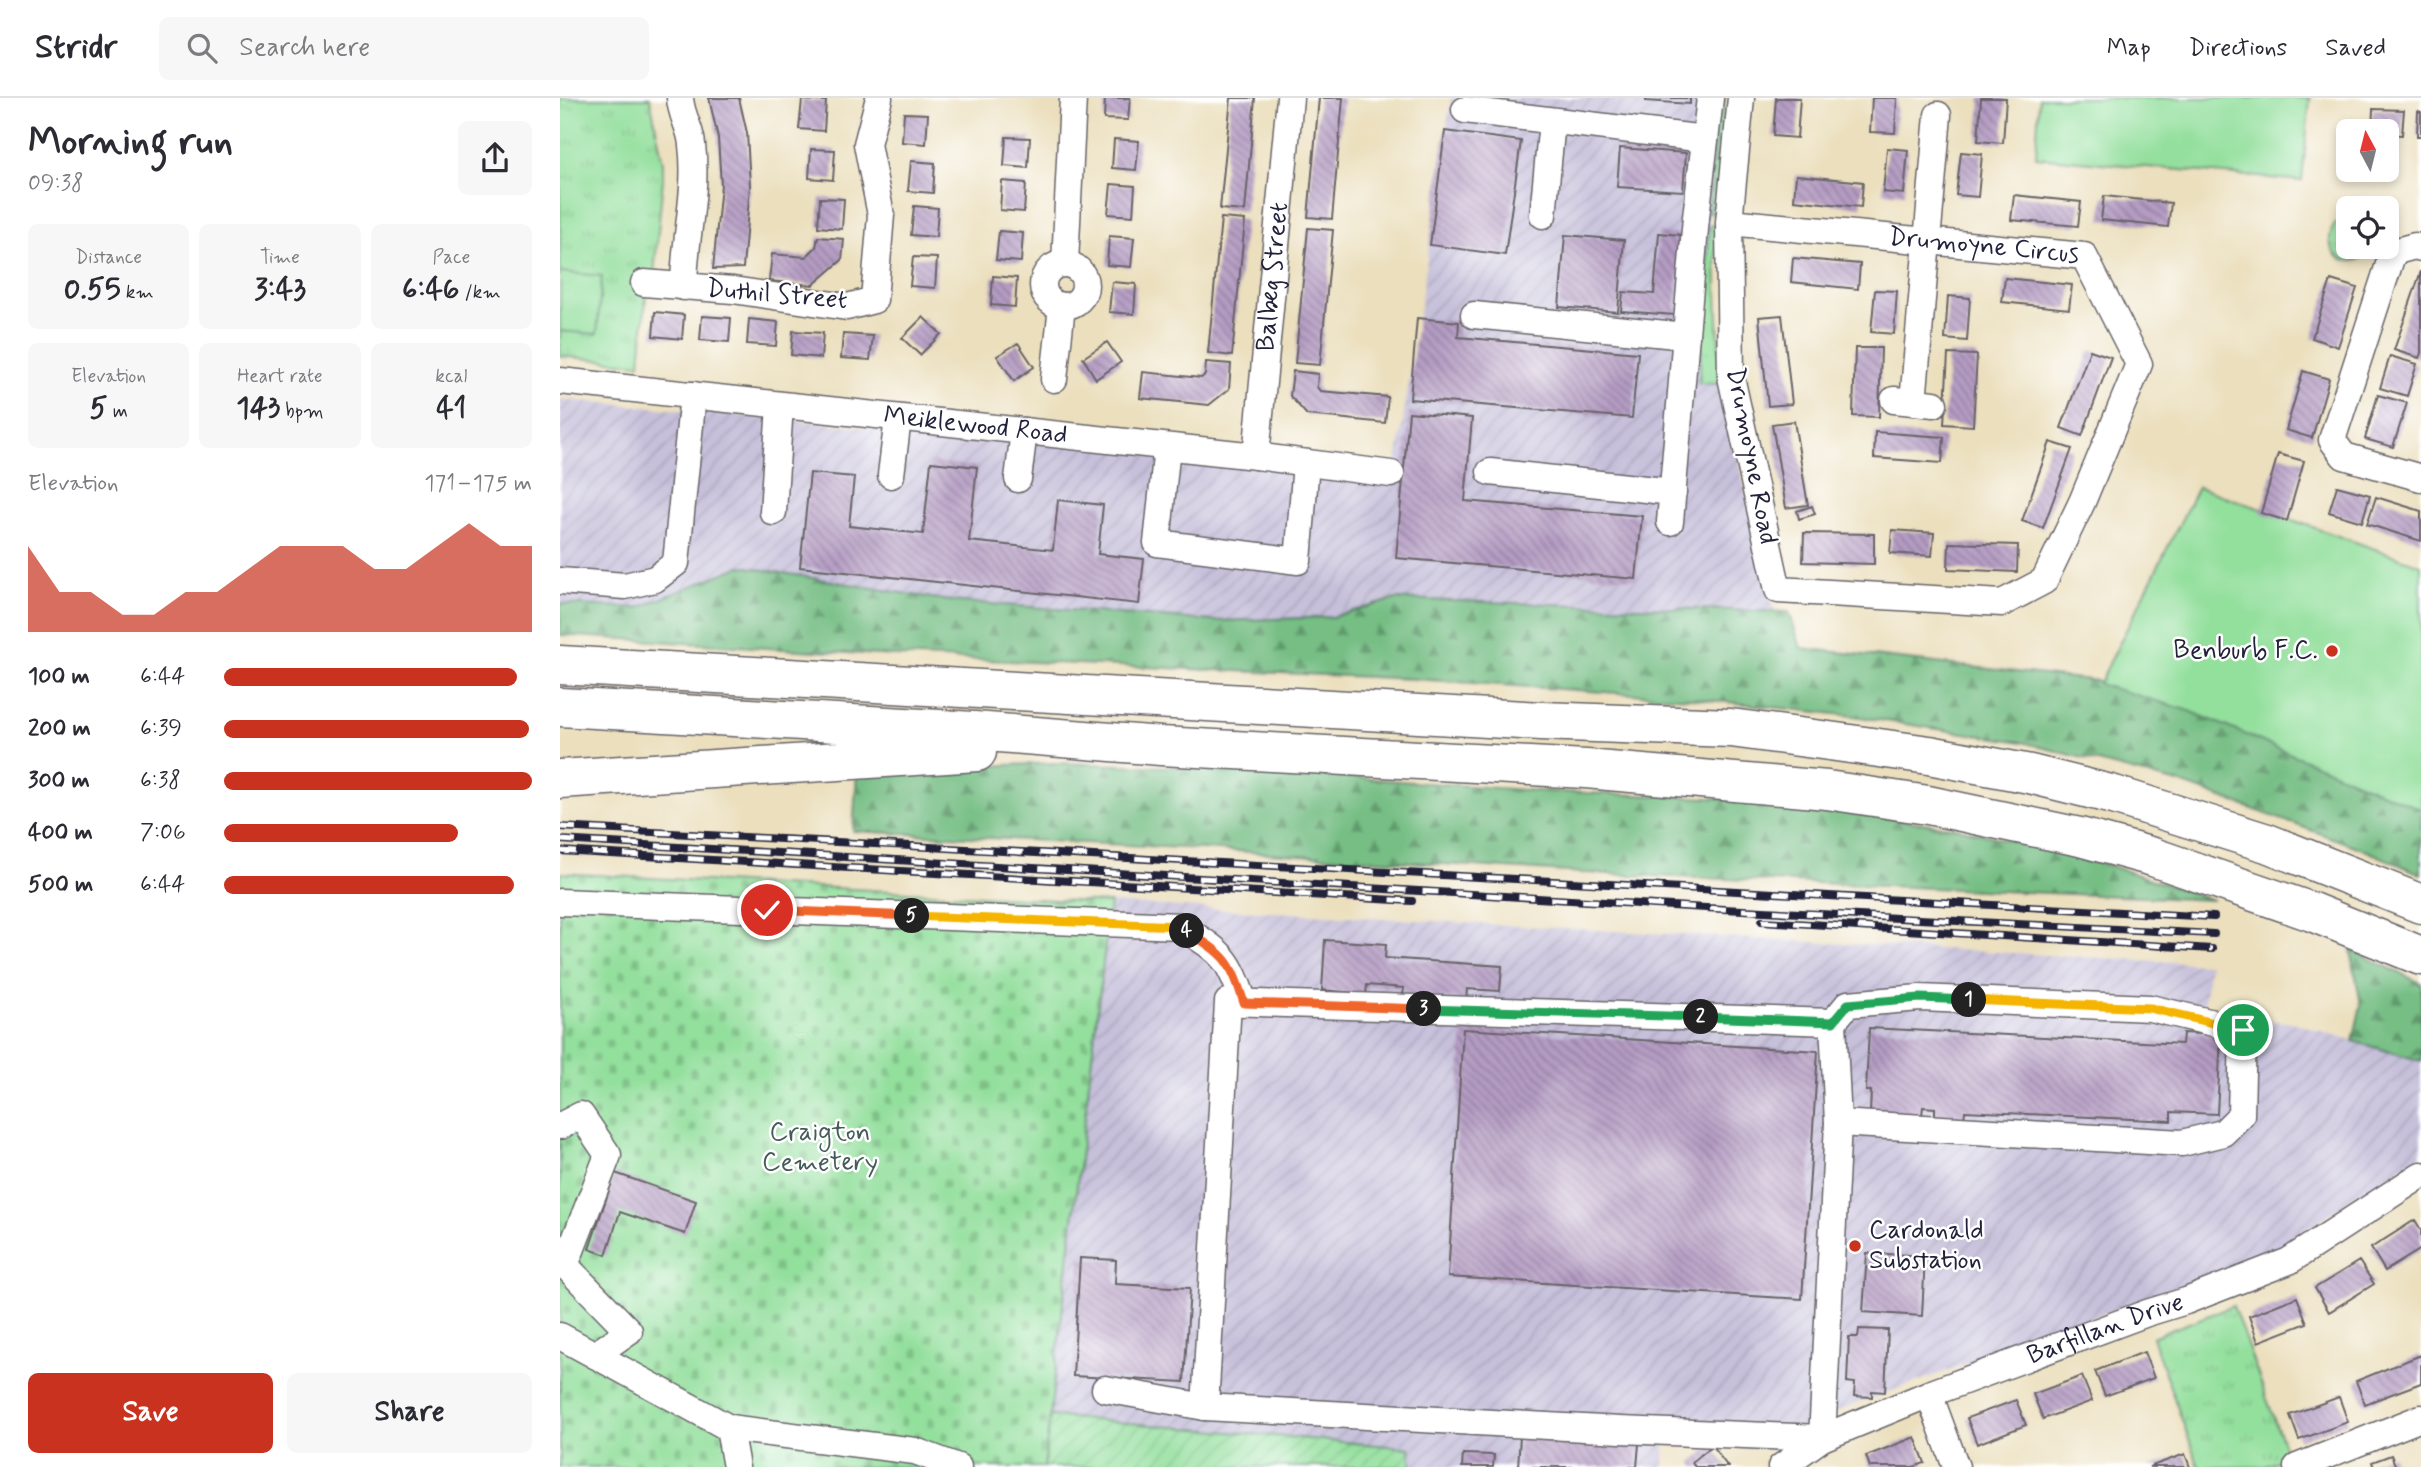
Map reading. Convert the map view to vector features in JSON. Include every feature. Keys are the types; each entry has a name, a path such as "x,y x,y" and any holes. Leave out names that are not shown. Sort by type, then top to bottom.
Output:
{"highway":[{"path":"560,665 1541,721 1731,728 1929,755 2005,769 2114,795 2267,843 2421,904"},
{"path":"560,707 1712,778 1827,790 1928,805 2080,837 2153,857 2312,912 2421,956"},
{"path":"560,779 925,755 1161,746"}],"street":[{"path":"680,98 681,112 692,142 693,154 684,287"},
{"name":"Duthil Street","path":"644,283 733,290 848,307 874,300 881,215 867,144 879,98"},
{"path":"1054,379 1062,306 1049,300 1043,287 1052,268 1065,264 1073,98"},
{"name":"Balbeg Street","path":"1256,456 1290,98"},
{"name":"Drumoyne Road","path":"1670,522 1710,98"},
{"name":"Drumoyne Road","path":"1741,98 1729,222 1731,377 1778,590 2002,603"},
{"path":"1465,110 1705,139"},
{"path":"1914,402 1938,115"},
{"path":"1543,215 1552,121"},
{"name":"Drumoyne Circus","path":"1729,222 2084,256 2139,364 2082,502 2044,581 2002,603"},
{"path":"2421,248 2415,246 2393,252 2332,440 2344,456 2421,478"},
{"path":"1474,315 1686,336"},
{"name":"Meiklewood Road","path":"560,381 1256,456 1391,474"},
{"path":"560,581 625,586 655,579 676,563 693,395"},
{"path":"773,512 780,405"},
{"path":"891,475 898,418"},
{"path":"1017,479 1024,431"},
{"path":"1167,447 1157,542 1297,561 1306,463"},
{"path":"1490,472 1673,492"},
{"path":"560,902 1180,926 1219,951 1234,971 1244,1003"},
{"path":"1105,1389 1205,1407 1620,1430 1822,1438 1838,1123 1833,1022 1848,1004 1920,998 2150,1008 2243,1030 2241,1115 2223,1133 2182,1143 1838,1123"},
{"path":"1205,1407 1228,1002 1833,1022"},
{"path":"560,1126 581,1115 608,1155 563,1262 629,1331 595,1355"},
{"name":"Barfillan Drive","path":"1781,1467 1822,1438 1929,1394 2270,1270 2289,1261 2421,1175"},
{"path":"560,1336 729,1428 915,1451 958,1467"},
{"path":"1929,1394 1956,1467"},
{"path":"2297,1467 2421,1418"},
{"path":"729,1428 736,1467"}],"shaded area":[{"path":"1451,98 1719,98 1699,382 1720,384 1774,611 1396,599 1332,617 1214,621 950,601 741,566 638,608 560,604 560,399 1395,475"},
{"path":"1110,903 2209,964 2203,1013 2295,1023 2421,1061 2421,1155 2267,1254 1845,1408 1772,1449 1665,1442 1664,1467 1412,1467 1410,1448 1050,1416"}],"green space":[{"path":"560,98 650,98 663,163 663,179 654,274 648,274 640,364 560,356"},
{"path":"1719,98 1725,98 1715,214 1709,213"},
{"path":"2039,98 2310,98 2302,181 2036,157"},
{"path":"2336,223 2336,254 2330,235"},
{"path":"1715,225 1720,384 1699,383 1710,226"},
{"path":"560,272 602,276 597,334 560,331"},
{"path":"2198,487 2421,565 2421,809 2190,711 2099,684"},
{"path":"741,566 950,601 1214,621 1332,617 1396,599 1789,612 1801,648 2099,681 2190,711 2421,809 2421,874 2360,848 2189,786 2022,742 1853,716 1691,698 1414,679 895,656 560,635 560,604 638,608"},
{"path":"1058,763 1232,769 1539,791 1758,800 1958,828 2108,865 2213,900 1583,873 1203,849 853,831 857,771"},
{"name":"Craigton Cemetery","path":"560,873 1110,903 1044,1467 560,1467"},
{"path":"2351,950 2421,983 2421,1061 2353,1041 2361,1005"},
{"path":"2233,1306 2288,1457 2263,1467 2199,1467 2152,1337"},
{"path":"1050,1416 1410,1448 1412,1467 1044,1467"}],"building":[{"path":"709,98 739,98 747,133 750,186 743,268 713,269 721,185 718,138"},
{"path":"1105,98 1130,98 1128,120 1104,119"},
{"path":"1231,98 1255,98 1245,211 1220,209"},
{"path":"1319,98 1343,98 1332,219 1308,217"},
{"path":"1646,98 1690,98 1690,104 1646,101"},
{"path":"1776,98 1800,98 1797,138 1773,136"},
{"path":"1872,98 1897,98 1895,133 1870,132"},
{"path":"1981,98 2006,98 2003,143 1978,141"},
{"path":"802,100 826,101 824,131 799,129"},
{"path":"2373,109 2404,110 2402,135 2399,135 2399,119 2373,119"},
{"path":"2418,111 2421,112 2421,136 2417,136"},
{"path":"904,113 928,114 926,144 902,142"},
{"path":"1445,131 1521,141 1505,255 1430,245"},
{"path":"1006,137 1030,138 1028,168 1004,166"},
{"path":"1114,139 1139,141 1136,170 1112,168"},
{"path":"1620,148 1686,153 1683,191 1617,187"},
{"path":"1887,148 1908,150 1904,194 1883,192"},
{"path":"811,149 835,150 833,180 809,178"},
{"path":"1961,152 1982,154 1978,197 1956,195"},
{"path":"911,161 935,163 933,193 908,191"},
{"path":"1796,175 1863,182 1861,207 1794,200"},
{"path":"1002,181 1026,183 1024,212 1000,210"},
{"path":"1111,184 1135,186 1133,216 1108,214"},
{"path":"2014,195 2081,202 2078,226 2011,220"},
{"path":"2104,196 2171,203 2168,227 2101,220"},
{"path":"820,198 844,199 842,229 818,227"},
{"path":"914,206 938,208 936,237 911,235"},
{"path":"1221,218 1245,220 1232,356 1208,353"},
{"path":"1308,228 1333,230 1320,365 1295,363"},
{"path":"999,231 1023,233 1021,262 996,260"},
{"path":"1659,233 1681,235 1675,315 1621,311 1623,292 1654,294"},
{"path":"1565,235 1624,240 1618,312 1559,307"},
{"path":"1109,236 1134,238 1131,267 1107,265"},
{"path":"818,237 844,239 842,260 813,285 769,281 772,254 806,257 816,247"},
{"path":"913,257 937,258 935,288 910,286"},
{"path":"1793,258 1860,264 1858,289 1791,282"},
{"path":"2421,271 2421,353 2419,358 2394,350"},
{"path":"993,276 1017,278 1015,307 991,305"},
{"path":"2005,278 2072,285 2069,309 2002,302"},
{"path":"2331,280 2357,288 2338,347 2312,338"},
{"path":"1112,282 1136,284 1134,314 1109,312"},
{"path":"1875,290 1897,291 1894,334 1871,332"},
{"path":"1948,296 1970,298 1967,341 1945,339"},
{"path":"655,312 684,315 682,339 653,336"},
{"path":"1782,315 1792,404 1768,406 1759,317"},
{"path":"702,316 731,318 729,342 700,340"},
{"path":"923,317 941,334 920,355 902,338"},
{"path":"1417,318 1459,322 1458,337 1638,353 1632,418 1410,399"},
{"path":"749,319 778,322 776,346 747,344"},
{"path":"793,331 823,333 821,358 791,355"},
{"path":"843,334 873,336 870,360 841,358"},
{"path":"1107,342 1121,362 1096,379 1083,358"},
{"path":"1018,343 1034,367 1014,381 997,356"},
{"path":"1855,348 1881,348 1879,417 1853,416"},
{"path":"2090,350 2111,357 2082,436 2061,428"},
{"path":"1948,354 1977,355 1973,426 1944,424"},
{"path":"2390,356 2417,364 2407,396 2380,388"},
{"path":"1206,362 1231,364 1229,389 1209,405 1140,398 1143,372 1201,378 1205,375"},
{"path":"1293,371 1318,374 1317,387 1320,391 1388,397 1385,423 1307,415 1290,396"},
{"path":"2303,371 2329,379 2312,438 2286,430"},
{"path":"2378,395 2407,403 2393,447 2365,439"},
{"path":"1409,412 1472,418 1465,501 1642,516 1636,579 1396,558"},
{"path":"1794,421 1808,505 1786,508 1772,424"},
{"path":"1875,432 1944,437 1942,463 1874,458"},
{"path":"2050,442 2072,449 2043,528 2022,521"},
{"path":"2278,454 2304,461 2287,521 2261,513"},
{"path":"931,462 977,467 969,541 1053,550 1058,500 1103,505 1098,554 1144,559 1139,604 800,567 810,473 854,477 849,526 923,534"},
{"path":"2337,486 2370,495 2362,522 2329,512"},
{"path":"2376,497 2421,511 2421,541 2367,524"},
{"path":"1812,506 1815,514 1799,519 1797,511"},
{"path":"1892,530 1934,533 1932,556 1890,553"},
{"path":"1804,533 1874,534 1874,564 1803,562"},
{"path":"1949,543 2018,545 2017,572 1948,569"},
{"path":"1325,940 1386,944 1385,958 1502,966 1500,991 1467,989 1466,1000 1403,995 1404,988 1367,985 1366,994 1322,990"},
{"path":"1869,1028 2182,1044 2183,1033 2221,1035 2217,1114 2171,1112 2171,1121 1965,1111 1964,1119 1935,1117 1935,1108 1923,1107 1922,1115 1870,1113 1871,1091 1866,1091"},
{"path":"1463,1029 1818,1051 1802,1299 1448,1277"},
{"path":"615,1173 696,1201 685,1234 620,1212 606,1255 589,1249"},
{"path":"2415,1220 2421,1230 2421,1249 2385,1271 2371,1248"},
{"path":"1867,1253 1925,1256 1922,1316 1863,1312"},
{"path":"1080,1258 1116,1260 1115,1284 1190,1288 1184,1382 1073,1376"},
{"path":"2359,1261 2374,1284 2329,1312 2315,1288"},
{"path":"2297,1297 2307,1323 2258,1342 2249,1316"},
{"path":"1859,1329 1888,1330 1885,1392 1872,1391 1872,1397 1854,1396 1855,1383 1847,1382 1849,1337 1858,1337"},
{"path":"2144,1352 2154,1378 2105,1396 2095,1371"},
{"path":"2421,1355 2421,1383 2365,1404 2356,1381"},
{"path":"2082,1376 2092,1401 2043,1419 2033,1394"},
{"path":"2339,1397 2348,1422 2299,1440 2290,1415"},
{"path":"2016,1400 2026,1425 1977,1444 1967,1418"},
{"path":"1520,1436 1639,1444 1637,1467 1518,1467"},
{"path":"1915,1437 1925,1463 1913,1467 1870,1467 1866,1456"},
{"path":"1712,1446 1728,1467 1695,1467 1692,1462"},
{"path":"1463,1454 1494,1455 1493,1467 1462,1467"},
{"path":"2185,1454 2190,1467 2149,1467"},
{"path":"2391,1455 2396,1467 2374,1467 2372,1462"}],"railway":[{"path":"560,827 2214,917"},
{"path":"560,840 1723,909 2214,934"},
{"path":"560,851 1412,901"},
{"path":"1762,921 2212,949"}],"place":[{"name":"Benburb F.C.","path":"2332,651"},
{"name":"Cardonald Substation","path":"1855,1246"}],"route":[{"path":"767,910 1180,926 1219,951 1234,971 1244,1003 1833,1022 1848,1004 1920,998 2150,1008 2243,1030"}]}
